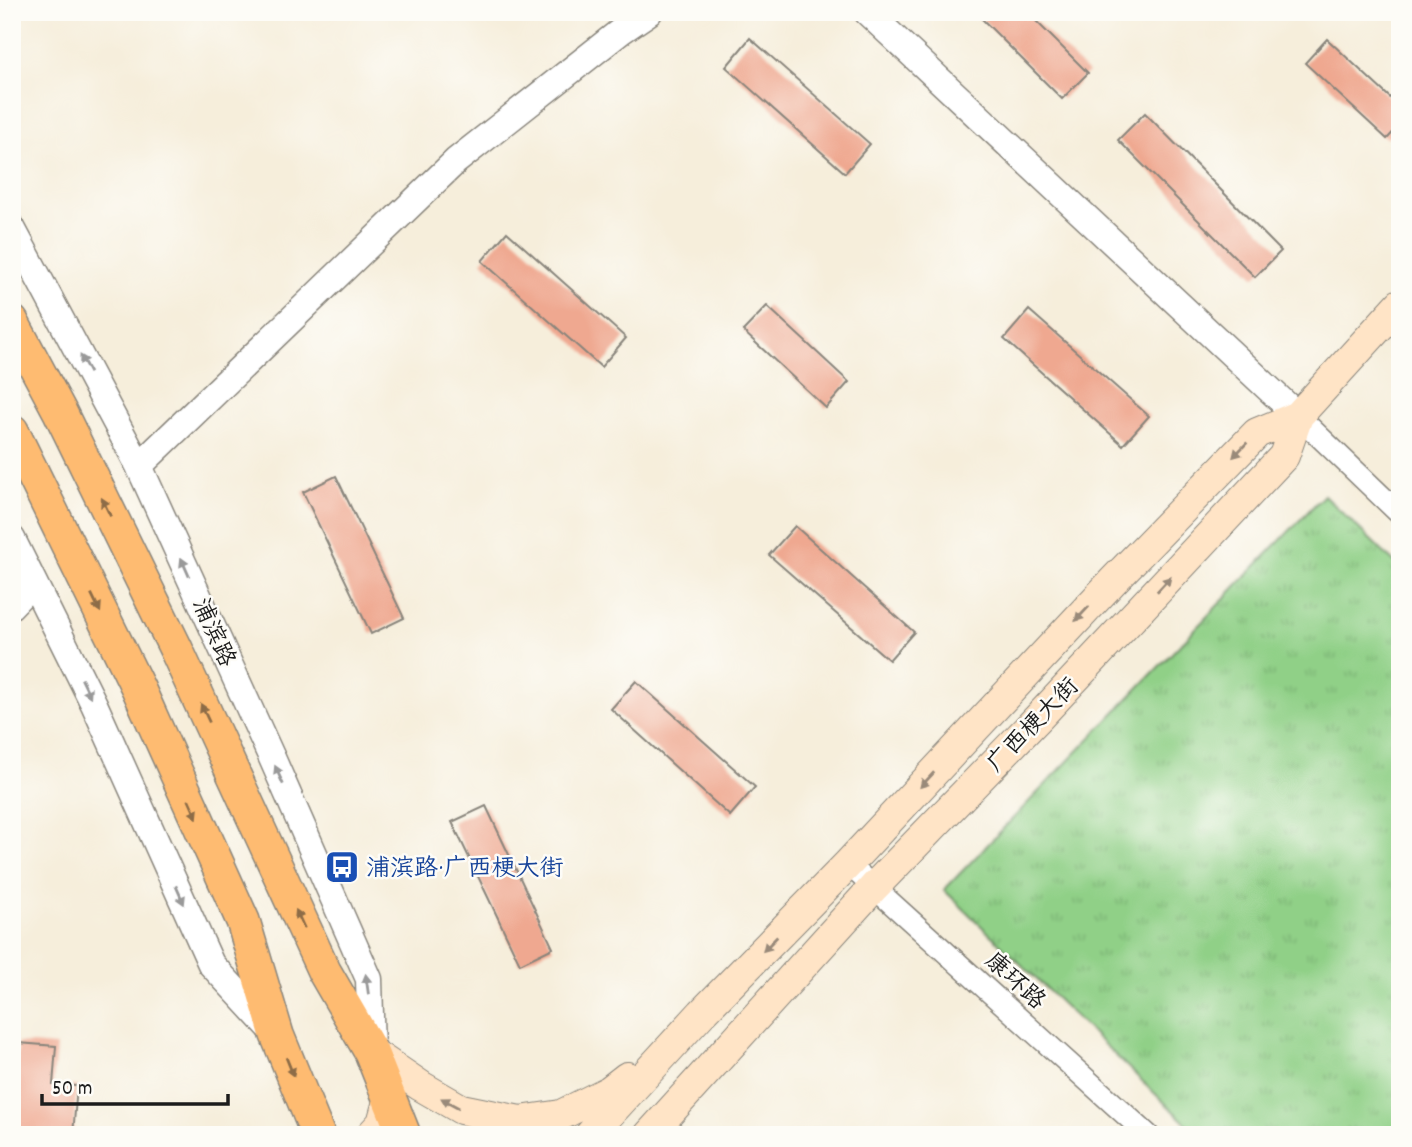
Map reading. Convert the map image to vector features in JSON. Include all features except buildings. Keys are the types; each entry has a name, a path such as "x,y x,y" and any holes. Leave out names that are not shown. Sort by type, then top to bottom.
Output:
{"main road":[{"name":"广西梗大街","path":"649,1135 874,887 1284,457 1298,416 1400,304"},
{"name":"浦滨路","path":"12,322 60,412 176,649 324,971 371,1052 404,1135"},
{"path":"590,1135 702,1013 848,864 1113,581 1257,433 1298,416"},
{"path":"12,432 138,688 243,920 277,1035 315,1129"},
{"path":"371,1052 461,1109 520,1121 561,1115 609,1091 702,1013"},
{"path":"675,1135 743,1032"},
{"path":"371,1135 382,1123 389,1098"}],"street":[{"path":"139,466 456,161 649,12"},
{"path":"867,12 1400,514"},
{"name":"浦滨路","path":"12,228 139,466 369,979 371,1052"},
{"path":"12,539 94,704 211,964 277,1035"},
{"path":"12,608 35,584"},
{"name":"康环路","path":"848,864 1148,1135"}],"green space":[{"path":"1324,495 1400,568 1400,1135 1198,1135 944,890"}],"place":[{"name":"浦滨路·广西梗大街","path":"342,867"}]}
